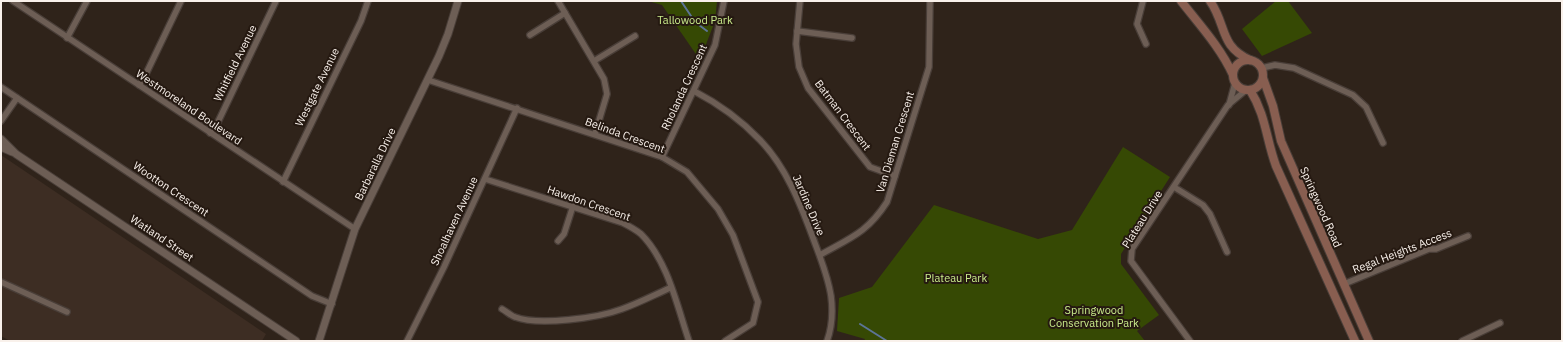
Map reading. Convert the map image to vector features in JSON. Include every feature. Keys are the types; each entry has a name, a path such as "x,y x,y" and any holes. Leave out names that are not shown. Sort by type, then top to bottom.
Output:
{"main road":[{"path":"1181,1 1209,36 1229,66 1234,79 1248,90 1263,114 1270,150 1276,166 1355,341"},
{"path":"1210,1 1217,13 1229,45 1239,55 1255,61 1262,68 1263,78 1259,87 1248,90"},
{"path":"1234,79 1236,66 1240,62 1250,60"},
{"name":"Springwood Road","path":"1263,78 1273,106 1281,141 1369,341"}],"street":[{"name":"Westmoreland Boulevard","path":"13,1 355,229"},
{"path":"68,38 87,1"},
{"path":"139,85 144,78 181,1"},
{"name":"Whitfield Avenue","path":"210,133 217,124 276,1"},
{"name":"Westgate Avenue","path":"283,182 361,21 368,1"},
{"name":"Barbaralla Drive","path":"319,341 355,229 428,80 448,34 458,1"},
{"path":"558,1 604,79 607,94 595,134"},
{"name":"Rholanda Crescent","path":"662,157 715,45 723,14 724,1"},
{"name":"Batman Crescent","path":"800,1 796,44 800,66 808,88 870,167 895,176"},
{"name":"Van Dieman Crescent","path":"820,255 863,232 876,219 887,202 929,67 930,1"},
{"path":"1143,1 1137,24 1146,44"},
{"path":"530,35 565,13"},
{"path":"798,31 852,38"},
{"path":"594,61 635,36"},
{"path":"1262,68 1275,65 1294,68 1353,95 1366,107 1382,143"},
{"name":"Plateau Drive","path":"1228,105 1234,79"},
{"name":"Belinda Crescent","path":"428,80 517,108 662,157 687,172 718,209 733,235 758,302 753,323 725,341"},
{"name":"Wootton Crescent","path":"1,87 312,296 332,304"},
{"name":"Plateau Drive","path":"1190,341 1131,261 1130,256 1132,249 1228,105 1248,90"},
{"name":"Jardine Drive","path":"694,91 731,114 760,140 774,156 796,194 820,255 827,279 831,303 832,322 827,341"},
{"path":"1,121 17,98"},
{"name":"Shoalhaven Avenue","path":"407,341 444,267 517,108"},
{"name":"Watland Street","path":"1,139 16,154"},
{"name":"Watland Street","path":"1,147 16,154 296,341"},
{"name":"Hawdon Crescent","path":"485,179 623,222 640,233 653,248 661,261 689,341"},
{"path":"1174,187 1203,205 1210,214 1227,252"},
{"path":"558,242 564,234 573,206"},
{"name":"Regal Heights Access","path":"1344,284 1429,249 1436,249 1468,236"},
{"path":"1,282 67,312"},
{"path":"502,309 515,317 536,320 557,320 587,317 621,309 670,288"},
{"path":"1462,341 1500,323"}],"shaded area":[{"path":"1,155 266,334 262,341 10,341 1,336"}],"green space":[{"name":"Tallowood Park","path":"648,1 717,1 715,21 700,60 662,5"},
{"path":"1276,1 1288,1 1312,33 1262,56 1242,29"},
{"name":"Plateau Park","path":"1123,147 1170,177 1121,254 1121,264 1159,315 1137,331 1145,341 864,341 865,339 837,331 839,298 872,287 934,205 1038,239 1072,230"}],"waterway":[{"path":"681,1 695,22 707,31"},
{"path":"860,324 887,341"}],"park label":[{"name":"Springwood Conservation Park","path":"1094,316"}]}
